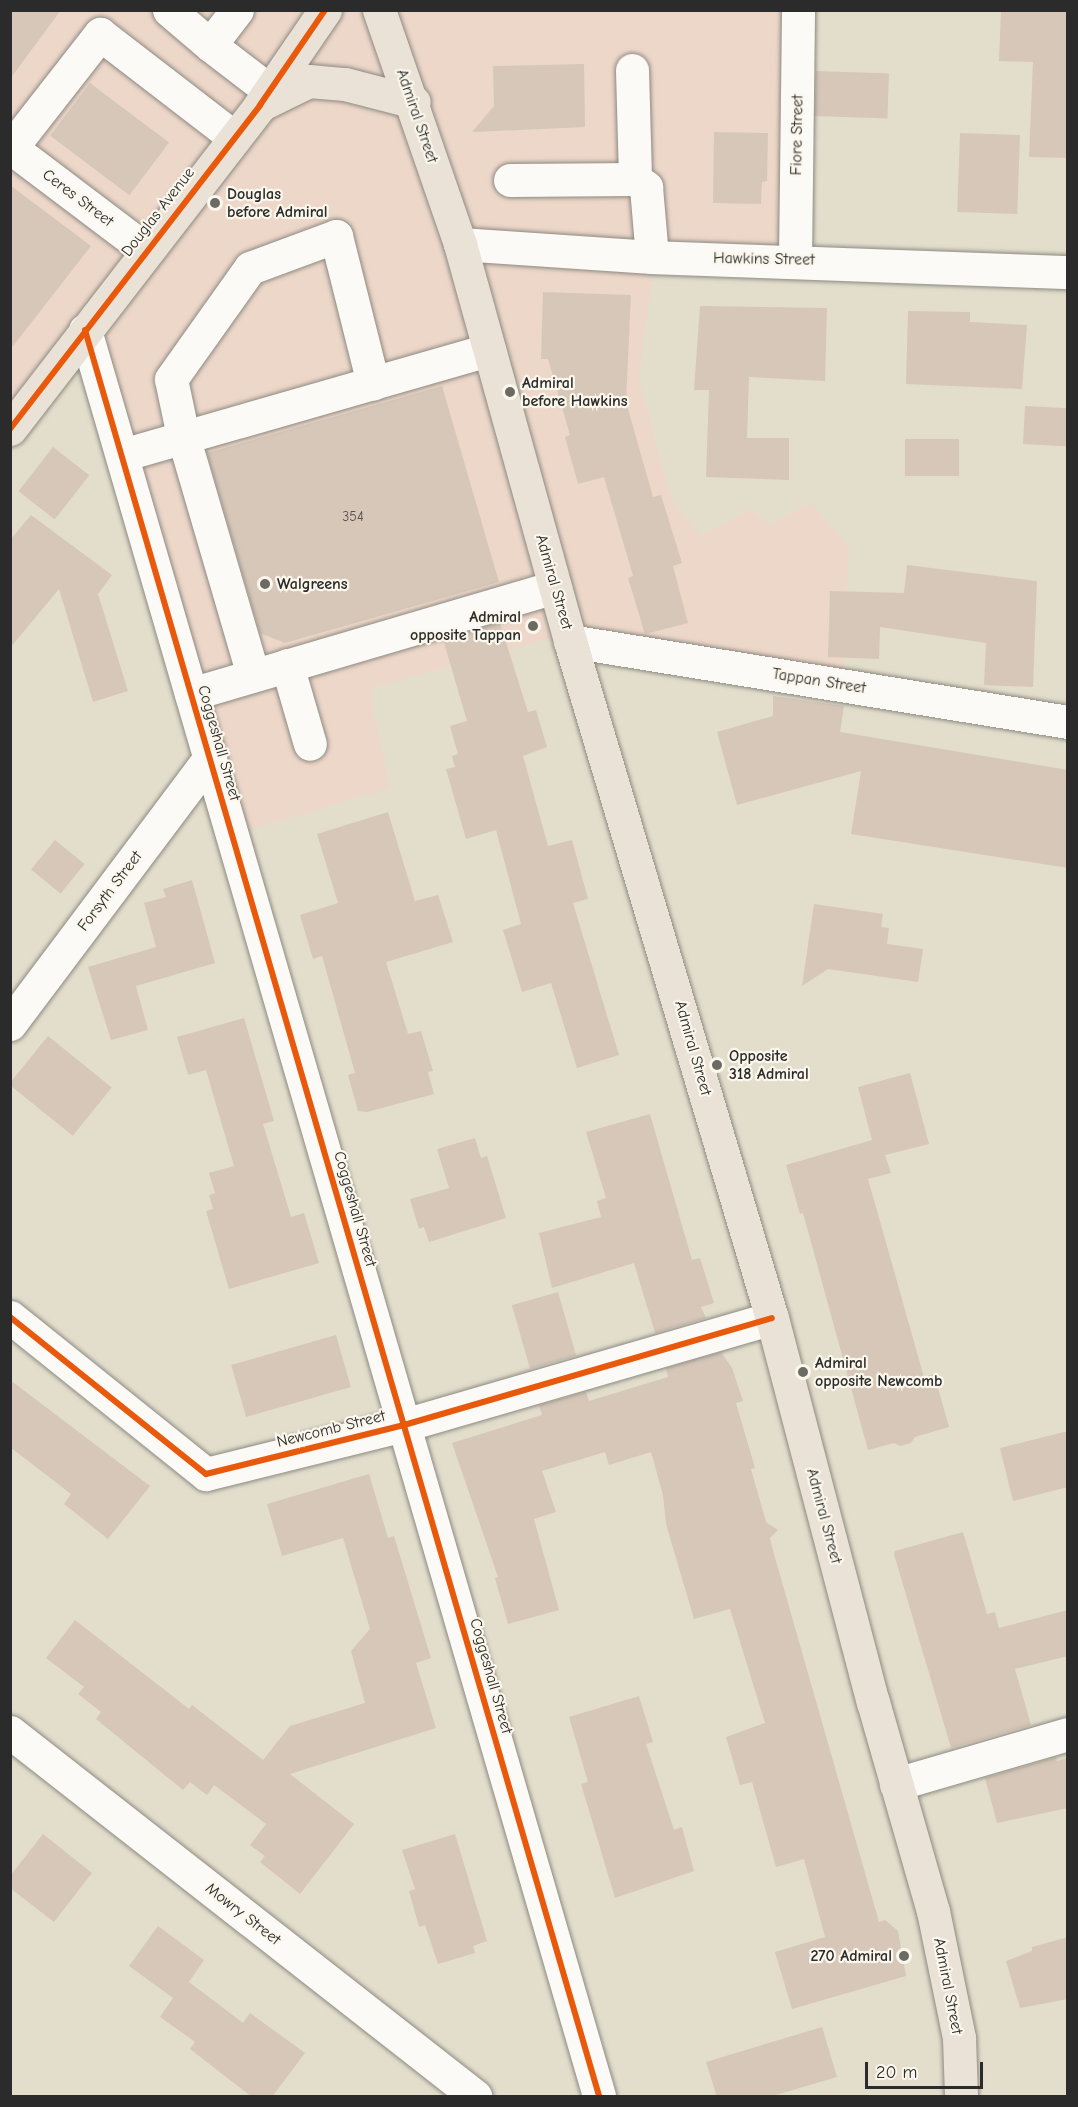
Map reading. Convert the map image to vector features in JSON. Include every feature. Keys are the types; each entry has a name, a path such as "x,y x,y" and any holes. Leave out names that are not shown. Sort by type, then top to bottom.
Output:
{"main road":[{"name":"Douglas Avenue","path":"10,429 145,249 235,138 325,10"},
{"name":"Admiral Street","path":"379,10 414,102 460,244 570,641 772,1318 933,1911 959,2038 961,2097"},
{"path":"265,98 309,81 345,84 414,102"}],"street":[{"path":"169,10 210,45 265,98"},
{"path":"210,45 237,10"},
{"name":"Fiore Street","path":"795,259 798,10"},
{"path":"11,148 100,34 235,138"},
{"path":"632,70 635,179"},
{"name":"Ceres Street","path":"11,148 145,249"},
{"path":"510,180 635,179 646,187 652,256"},
{"path":"253,675 183,436 171,379 250,268 336,236 373,383"},
{"name":"Hawkins Street","path":"460,244 652,256 795,259 1068,272"},
{"name":"Coggeshall Street","path":"85,330 599,2097"},
{"path":"122,455 489,350"},
{"path":"191,694 555,587"},
{"name":"Tappan Street","path":"570,641 1068,722"},
{"path":"287,665 310,744"},
{"name":"Forsyth Street","path":"10,1024 210,758"},
{"name":"Newcomb Street","path":"10,1317 206,1474 404,1425 772,1318"},
{"name":"Mowry Street","path":"10,1732 475,2097"},
{"path":"897,1784 1068,1734"}],"shaded area":[{"path":"11,11 784,11 780,258 654,260 639,379 671,499 701,536 750,509 770,525 811,502 849,547 844,684 554,637 373,688 371,698 390,788 226,837 79,348 11,424"}],"building":[{"path":"10,10 61,10 10,79"},
{"path":"1001,10 1068,10 1068,158 1029,157 1033,62 999,61"},
{"path":"584,64 585,127 472,132 494,106 493,66"},
{"path":"816,71 889,74 887,119 814,116"},
{"path":"90,83 169,143 129,195 50,136"},
{"path":"714,132 768,133 767,181 762,182 761,204 713,203"},
{"path":"960,133 1020,135 1017,214 957,212"},
{"path":"10,185 91,246 10,350"},
{"path":"543,292 631,295 626,402 653,497 661,495 682,563 673,566 688,623 645,634 628,578 633,576 604,477 578,484 565,437 570,435 548,359 541,359"},
{"path":"700,306 827,308 825,381 749,377 747,438 789,438 789,480 706,477 709,390 694,390"},
{"path":"908,311 970,312 970,322 1027,325 1022,389 906,384"},
{"name":"Walgreens","path":"442,386 499,582 285,643 260,633 207,453"},
{"path":"1025,406 1068,408 1066,446 1023,444"},
{"path":"905,439 959,439 959,476 905,476"},
{"path":"53,447 89,475 55,519 19,491"},
{"path":"31,515 112,575 98,594 128,691 93,702 59,589 10,648 10,540"},
{"path":"907,565 1037,581 1033,687 984,685 986,643 880,627 879,659 828,657 830,591 904,593"},
{"path":"500,623 528,712 536,710 547,747 523,756 548,846 572,840 588,899 573,903 619,1055 577,1068 551,983 522,992 503,930 521,924 496,830 466,839 446,769 455,767 452,756 458,754 450,726 467,721 443,639"},
{"path":"773,696 844,706 840,732 1068,770 1068,868 851,834 861,771 737,805 717,732 773,716"},
{"path":"388,812 415,901 438,895 453,942 386,962 408,1034 421,1031 433,1071 428,1072 434,1094 367,1112 358,1111 348,1075 355,1073 322,956 313,959 300,915 338,903 317,834"},
{"path":"55,840 85,864 61,893 31,870"},
{"path":"192,880 215,963 136,986 148,1030 111,1040 88,967 156,947 144,903 166,897 163,889"},
{"path":"814,904 883,914 881,927 889,928 887,944 923,949 918,982 828,969 802,986"},
{"path":"244,1018 274,1121 263,1124 291,1217 304,1213 319,1263 229,1289 206,1211 213,1209 209,1195 215,1193 209,1173 234,1166 206,1070 188,1075 177,1037"},
{"path":"48,1036 112,1088 73,1136 10,1085"},
{"path":"910,1073 929,1144 885,1155 891,1173 868,1179 924,1377 934,1374 949,1427 915,1437 911,1443 900,1446 894,1443 868,1450 803,1213 800,1214 786,1165 872,1140 858,1087"},
{"path":"650,1114 692,1260 700,1258 714,1303 701,1307 706,1318 655,1333 634,1263 552,1288 539,1233 601,1217 597,1201 606,1198 586,1132"},
{"path":"475,1138 481,1158 487,1156 506,1218 429,1242 424,1227 419,1229 410,1199 449,1188 437,1149"},
{"path":"558,1292 576,1355 530,1369 512,1305"},
{"path":"336,1335 351,1387 246,1417 231,1365"},
{"path":"721,1352 732,1368 743,1401 736,1403 755,1468 751,1469 766,1522 778,1530 770,1538 772,1547 879,1922 885,1920 898,1931 906,1976 792,2009 775,1952 825,1937 804,1859 776,1867 752,1782 740,1785 726,1737 765,1723 730,1609 694,1619 666,1524 663,1495 651,1452 609,1465 605,1452 542,1471 556,1512 534,1519 559,1610 508,1624 495,1578 498,1577 452,1443 542,1415 539,1405 586,1392 589,1401 668,1377 666,1368"},
{"path":"10,1380 150,1486 108,1539 64,1504 71,1494 10,1447"},
{"path":"1068,1431 1068,1487 1013,1501 1000,1448"},
{"path":"369,1474 388,1538 394,1536 431,1658 416,1663 436,1728 290,1774 354,1824 300,1894 260,1862 265,1856 250,1845 266,1824 214,1785 207,1795 190,1782 183,1790 96,1719 101,1712 78,1694 84,1687 46,1658 75,1620 189,1709 192,1705 263,1760 290,1726 365,1703 351,1651 370,1629 343,1538 282,1556 267,1504"},
{"path":"963,1532 987,1614 995,1612 999,1628 1068,1610 1068,1656 1015,1669 1031,1725 951,1748 894,1554 895,1551"},
{"path":"639,1696 653,1742 646,1744 674,1830 682,1827 694,1871 615,1898 581,1784 588,1782 569,1717"},
{"path":"1056,1757 1057,1761 1068,1758 1068,1808 997,1823 985,1778"},
{"path":"43,1834 92,1873 54,1922 10,1888 10,1876"},
{"path":"455,1834 487,1941 473,1946 475,1953 438,1964 425,1925 419,1927 409,1891 415,1889 402,1850"},
{"path":"158,1926 204,1960 189,1982 243,2023 250,2013 305,2053 272,2097 252,2097 190,2049 195,2042 160,2017 173,1998 129,1966"},
{"path":"1068,1937 1068,1999 1020,2008 1006,1961 1032,1951 1032,1947"},
{"path":"822,2027 837,2077 769,2097 717,2097 706,2062"}],"cycle path":[{"path":"10,429 260,105 325,10"},
{"path":"85,330 599,2096"},
{"path":"10,1317 206,1474 404,1425 772,1318"}],"place":[{"name":"Douglas before Admiral","path":"215,203"},
{"name":"Admiral before Hawkins","path":"510,392"},
{"name":"Walgreens","path":"265,584"},
{"name":"Admiral opposite Tappan","path":"533,626"},
{"name":"Opposite 318 Admiral","path":"717,1065"},
{"name":"Admiral opposite Newcomb","path":"803,1372"},
{"name":"270 Admiral","path":"904,1956"}]}
